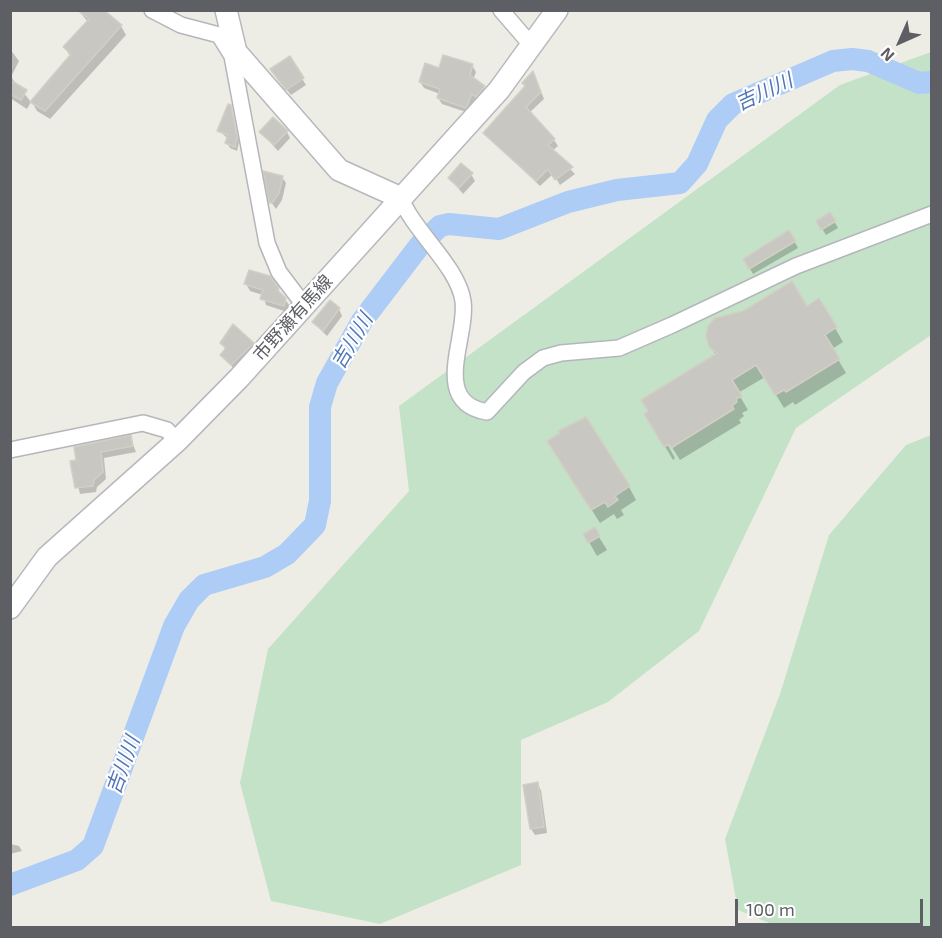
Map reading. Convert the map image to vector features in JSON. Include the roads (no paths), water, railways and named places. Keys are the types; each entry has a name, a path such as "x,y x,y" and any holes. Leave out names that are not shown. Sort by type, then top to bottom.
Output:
{"main road":[{"path":"226,10 234,54 339,170 404,205"},
{"name":"市野瀬有馬線","path":"10,608 47,557 177,441 239,378 304,305 404,205 499,90 557,10"}],"street":[{"path":"152,10 181,25 219,35 234,54 267,243 279,272 304,305"},
{"path":"501,10 532,46"},
{"path":"404,205 438,252 463,302 462,333 454,374 456,388 474,410 487,412 524,372 543,358 561,353 619,348 796,266 932,214"},
{"path":"10,450 143,423 167,430 177,441"}],"waterway":[{"name":"吉川川","path":"10,885 77,860 93,846 174,626 189,600 204,585 265,567 287,554 315,525 320,501 320,407 327,383 362,321 420,245 440,226 449,224 499,229 568,202 617,190 680,183 697,164 717,120 733,104 833,61 852,59 868,61 919,83 932,82"}]}
